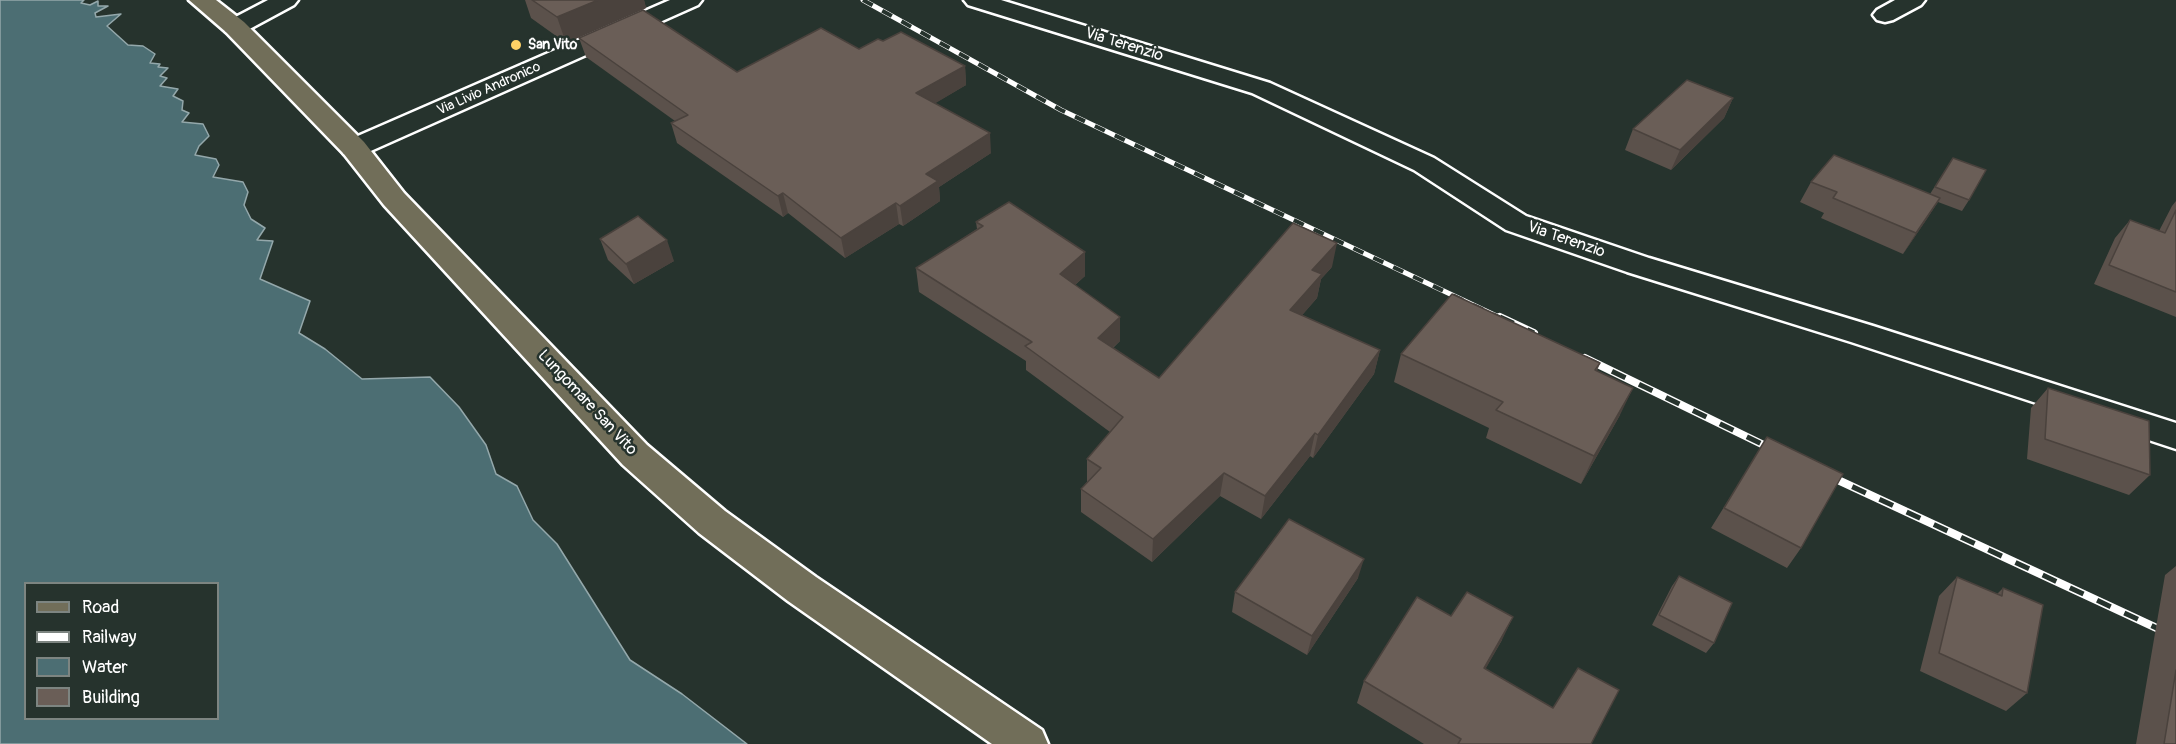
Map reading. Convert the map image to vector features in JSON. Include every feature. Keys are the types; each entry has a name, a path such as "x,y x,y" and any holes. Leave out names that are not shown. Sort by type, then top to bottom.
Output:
{"main road":[{"name":"Lungomare San Vito","path":"201,0 235,27 354,148 394,199 635,455 712,522 793,582 1027,744"}],"street":[{"path":"235,27 286,0"},
{"name":"Via Livio Andronico","path":"354,148 690,0"},
{"name":"Via Terenzio","path":"976,0 1030,6 1262,88 1424,164 1516,223 1638,265 1862,334 2176,436"},
{"path":"1885,15 1913,0"}],"water":[{"path":"0,0 84,0 81,3 90,5 98,1 98,6 108,6 95,13 96,17 121,14 107,26 128,45 143,46 155,54 150,63 168,68 160,76 167,78 160,86 178,89 173,96 183,101 182,110 189,113 182,122 203,124 209,136 199,146 195,155 216,159 219,165 213,177 243,182 248,192 244,205 251,219 265,228 257,240 273,241 260,279 310,301 299,333 325,349 362,379 430,377 459,407 486,445 496,474 517,486 533,520 557,544 630,660 682,694 747,744 0,744"}],"building":[{"path":"532,0 598,0 557,17"},
{"path":"643,10 737,72 821,28 859,49 878,39 883,41 901,32 965,66 916,93 990,133 926,174 938,181 900,206 896,203 841,238 783,193 778,196 671,123 688,115 579,38"},
{"path":"1687,80 1733,98 1680,150 1633,129"},
{"path":"1834,155 1940,198 1916,233 1833,198 1837,192 1811,182"},
{"path":"1953,158 1986,170 1969,200 1935,187"},
{"path":"1009,202 1085,252 1060,274 1120,317 1098,338 1159,378 1293,223 1337,243 1312,270 1322,274 1290,310 1380,350 1318,435 1315,433 1265,496 1224,473 1153,539 1081,489 1101,468 1087,459 1123,417 1025,346 1032,342 916,268 983,226 976,222"},
{"path":"2176,210 2176,292 2109,265 2130,220 2165,233"},
{"path":"638,216 667,240 626,264 600,239"},
{"path":"1452,294 1600,363 1595,370 1633,388 1594,456 1496,410 1503,402 1401,354"},
{"path":"2048,388 2149,421 2150,475 2045,439"},
{"path":"1767,437 1843,474 1801,548 1724,508"},
{"path":"1289,519 1364,559 1312,636 1235,592"},
{"path":"1679,576 1732,603 1714,643 1659,615"},
{"path":"1957,577 2002,596 2003,588 2043,605 2027,693 1939,653"},
{"path":"1467,592 1513,617 1484,668 1553,708 1578,668 1619,690 1591,744 1458,744 1461,739 1364,681 1417,597 1451,616"},
{"path":"2176,670 2176,744 2164,744"}],"railway":[{"path":"863,0 1061,110 1503,319"},
{"path":"1500,317 1534,333"},
{"path":"1585,358 1776,451"},
{"path":"1825,474 2176,637"}],"place":[{"name":"San Vito","path":"516,45"}]}
